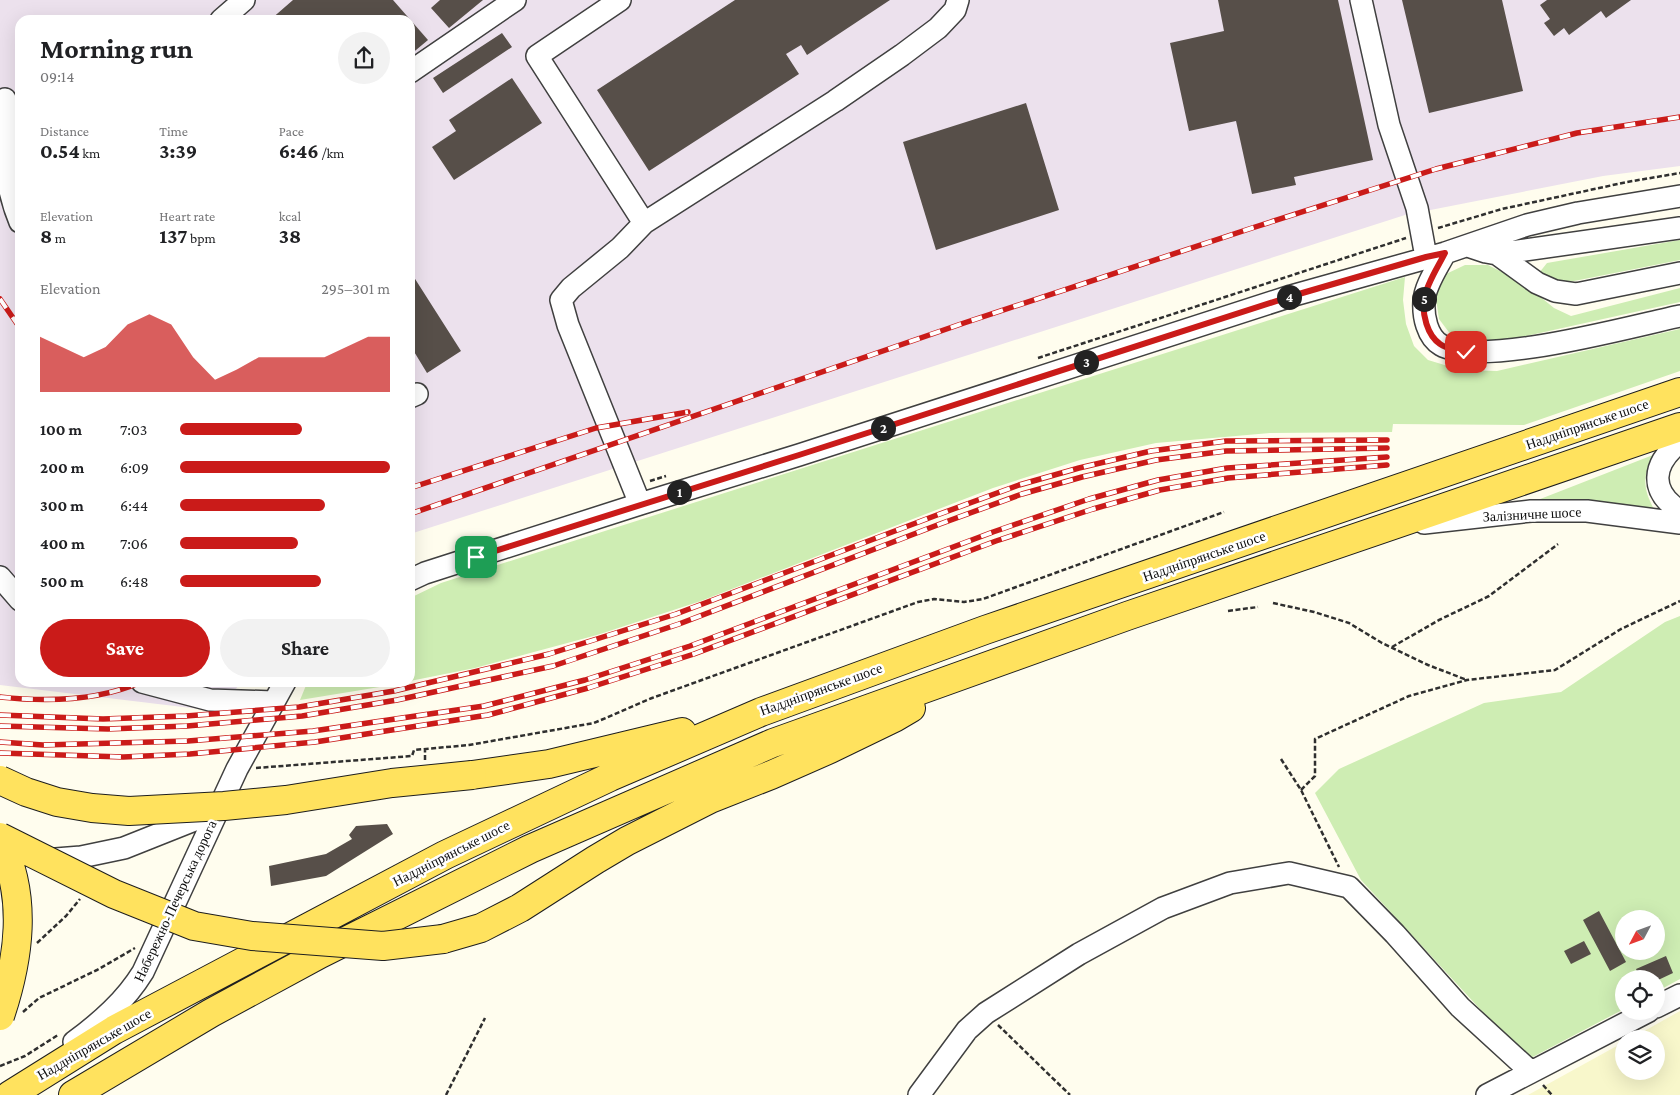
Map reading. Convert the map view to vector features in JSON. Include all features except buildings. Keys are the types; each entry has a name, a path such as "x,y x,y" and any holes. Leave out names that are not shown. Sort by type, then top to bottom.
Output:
{"main road":[{"name":"Наддніпрянське шосе","path":"16,1091 114,1030 445,855 610,777 761,712 985,630 1680,392"},
{"path":"73,1095 211,1013 320,954 530,849 773,742 1128,616 1680,427"},
{"path":"0,839 114,894 194,926 252,936 384,946 443,939 481,928 520,908 627,841 710,799 771,776 886,722 970,672"},
{"path":"0,780 26,792 57,802 92,808 130,811 224,806 278,801 392,783 472,775 549,764 761,712"},
{"path":"0,839 12,874 19,932 10,1015"}],"street":[{"path":"227,15 244,0"},
{"path":"415,69 514,0"},
{"path":"620,0 537,56 644,223"},
{"path":"640,504 568,325 561,300 571,288 620,248 644,223 835,101 902,55 938,28 954,10 958,0"},
{"path":"1361,0 1389,125 1417,208 1436,255 1424,300 1425,321 1431,336 1441,345 1466,352 1497,351 1556,343 1680,316"},
{"path":"8,101 4,162 15,210"},
{"path":"415,578 1292,296 1468,246 1528,225 1578,213 1680,196"},
{"path":"1468,246 1497,254 1680,228"},
{"path":"1497,254 1538,283 1556,291 1576,294 1680,273"},
{"path":"1680,442 1666,455 1660,464 1658,476 1660,491 1669,504 1680,511"},
{"name":"Залізничне шосе","path":"1384,528 1531,511 1588,511 1680,522"},
{"path":"0,577 15,594"},
{"path":"161,687 210,700 274,702"},
{"name":"Набережно-Печерська дорога","path":"16,1091 119,1005 133,988 156,947 237,769 282,687"},
{"path":"0,860 27,861 81,857 124,848 217,811"},
{"path":"919,1095 967,1030 986,1013 1079,954 1163,908 1230,883 1289,872 1349,887 1395,934 1460,1007 1531,1072"},
{"path":"1665,1002 1680,995"},
{"path":"1487,1095 1632,1020"}],"path":[{"path":"237,769 380,760 412,756 414,750 469,745 594,723 652,698 918,602 934,599 964,602 983,599 1224,512"},
{"path":"1391,648 1439,620 1489,596 1558,544"},
{"path":"1301,790 1315,776 1315,739 1409,696 1468,680 1554,670 1620,628 1680,602"},
{"path":"1273,603 1314,612 1349,623 1391,648 1468,680"},
{"path":"1228,611 1258,607"},
{"path":"1281,759 1301,790 1349,887"},
{"path":"33,948 66,916 85,893"},
{"path":"10,1015 138,947"},
{"path":"986,1013 1070,1095"},
{"path":"446,1095 485,1018"}],"shaded area":[{"path":"0,0 1680,0 1680,166 1603,176 1405,215 415,532 415,15 15,15 15,687 0,685"},
{"path":"17,687 237,687 216,711"}],"green space":[{"path":"1680,240 1680,260 1564,283 1539,273 1547,263"},
{"path":"1465,265 1488,265 1527,286 1554,308 1571,316 1680,288 1680,302 1494,343 1454,339 1439,319 1435,292 1446,274"},
{"path":"1405,277 1403,300 1406,324 1414,346 1428,360 1461,370 1497,371 1680,329 1680,371 1524,425 1393,424 1392,432 1270,433 1156,443 1080,460 993,488 701,601 597,635 475,668 415,680 415,596 441,583"},
{"path":"1653,455 1647,470 1645,483 1648,496 1655,511 1530,503"},
{"path":"1680,616 1680,979 1665,987 1665,970 1615,970 1615,1014 1527,1060 1361,880 1315,793 1339,769 1484,703 1561,692 1665,622"},
{"path":"305,687 380,687 300,700"},
{"path":"1680,1011 1680,1095 1528,1095 1615,1047 1615,1080 1665,1080 1665,1030 1646,1030"}],"railway":[{"path":"415,512 964,323 1436,169 1577,133 1680,117"},
{"path":"0,299 15,321"},
{"path":"415,486 596,428 688,412"},
{"path":"415,686 549,654 676,614 1019,485 1079,468 1151,451 1226,441 1387,440"},
{"path":"0,726 108,729 187,726 302,716 397,700 553,666 679,624 1022,494 1082,477 1156,460 1226,451 1387,448"},
{"path":"0,742 43,745 188,741 313,731 484,706 585,680 690,646 993,532 1089,499 1158,480 1227,468 1387,457"},
{"path":"0,753 123,757 190,754 315,742 488,715 588,688 694,654 996,541 1093,509 1160,490 1228,478 1387,465"},
{"path":"0,697 72,699 107,693 127,687"},
{"path":"0,715 103,719 186,716 299,707 411,687"}],"route":[{"path":"476,557 1292,296 1445,253 1428,287 1424,300 1425,321 1431,336 1441,345 1466,352"}]}
